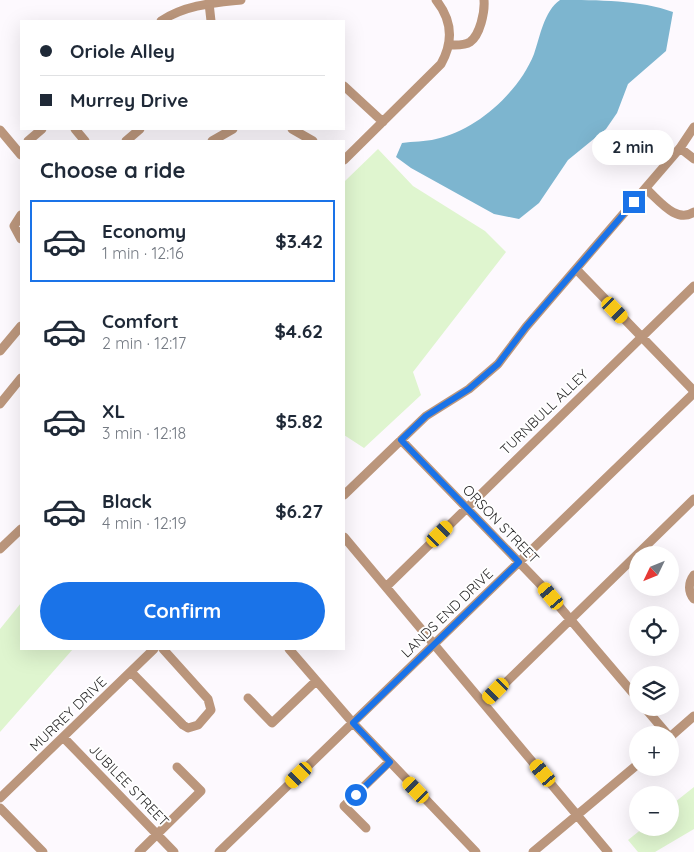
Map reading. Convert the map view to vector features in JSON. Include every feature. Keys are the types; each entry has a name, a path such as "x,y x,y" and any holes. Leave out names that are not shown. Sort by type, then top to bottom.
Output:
{"street":[{"path":"163,20 182,10 209,3 241,0"},
{"path":"345,159 435,71 446,55 449,45 450,27 447,17 436,0"},
{"path":"449,45 463,45 474,37 485,7 484,0"},
{"path":"209,3 211,20"},
{"path":"345,87 382,122"},
{"path":"345,494 426,416 469,389 498,364 526,327 680,148 694,127"},
{"path":"0,130 20,151"},
{"path":"29,140 41,130"},
{"path":"75,130 84,140"},
{"path":"127,140 139,130"},
{"path":"214,140 231,130"},
{"path":"294,130 311,140"},
{"path":"680,148 694,159"},
{"path":"646,189 675,214 686,216 694,212"},
{"path":"20,217 14,226 20,238"},
{"path":"576,269 694,392"},
{"name":"TURNBULL ALLEY","path":"386,588 694,286"},
{"path":"0,351 20,327"},
{"path":"0,404 20,379"},
{"name":"LANDS END DRIVE","path":"220,852 694,392"},
{"name":"ORSON STREET","path":"401,440 519,562 629,688"},
{"path":"484,704 694,499"},
{"path":"0,549 20,529"},
{"path":"345,538 608,852"},
{"path":"694,575 689,584 689,590 694,599"},
{"name":"MURREY DRIVE","path":"0,798 153,650"},
{"path":"130,672 183,726 188,728 198,726 210,710 208,699 164,650"},
{"path":"290,650 353,723 476,852"},
{"path":"248,698 272,723 316,681"},
{"path":"652,716 660,726"},
{"path":"679,728 694,716"},
{"name":"JUBILEE STREET","path":"63,737 174,852"},
{"path":"366,828 344,806 390,762"},
{"path":"139,852 201,792 177,767"},
{"path":"533,852 629,772"},
{"path":"0,808 43,852"}],"green space":[{"path":"378,149 413,186 485,231 506,252 413,372 421,395 364,448 345,436 345,181"},
{"path":"20,604 20,650 72,650 0,732 0,629"},
{"path":"694,787 694,829 655,852 638,852 628,840 633,836 679,836 679,799"}],"water":[{"path":"560,0 633,3 673,12 666,51 628,84 617,113 606,129 568,160 539,203 519,219 494,214 411,168 396,157 402,143 432,140 451,135 481,119 494,108 518,82 527,68 534,54 546,17"}],"route":[{"path":"356,795 390,762 353,723 519,562 401,440 426,416 469,389 498,364 526,327 634,202"}]}
